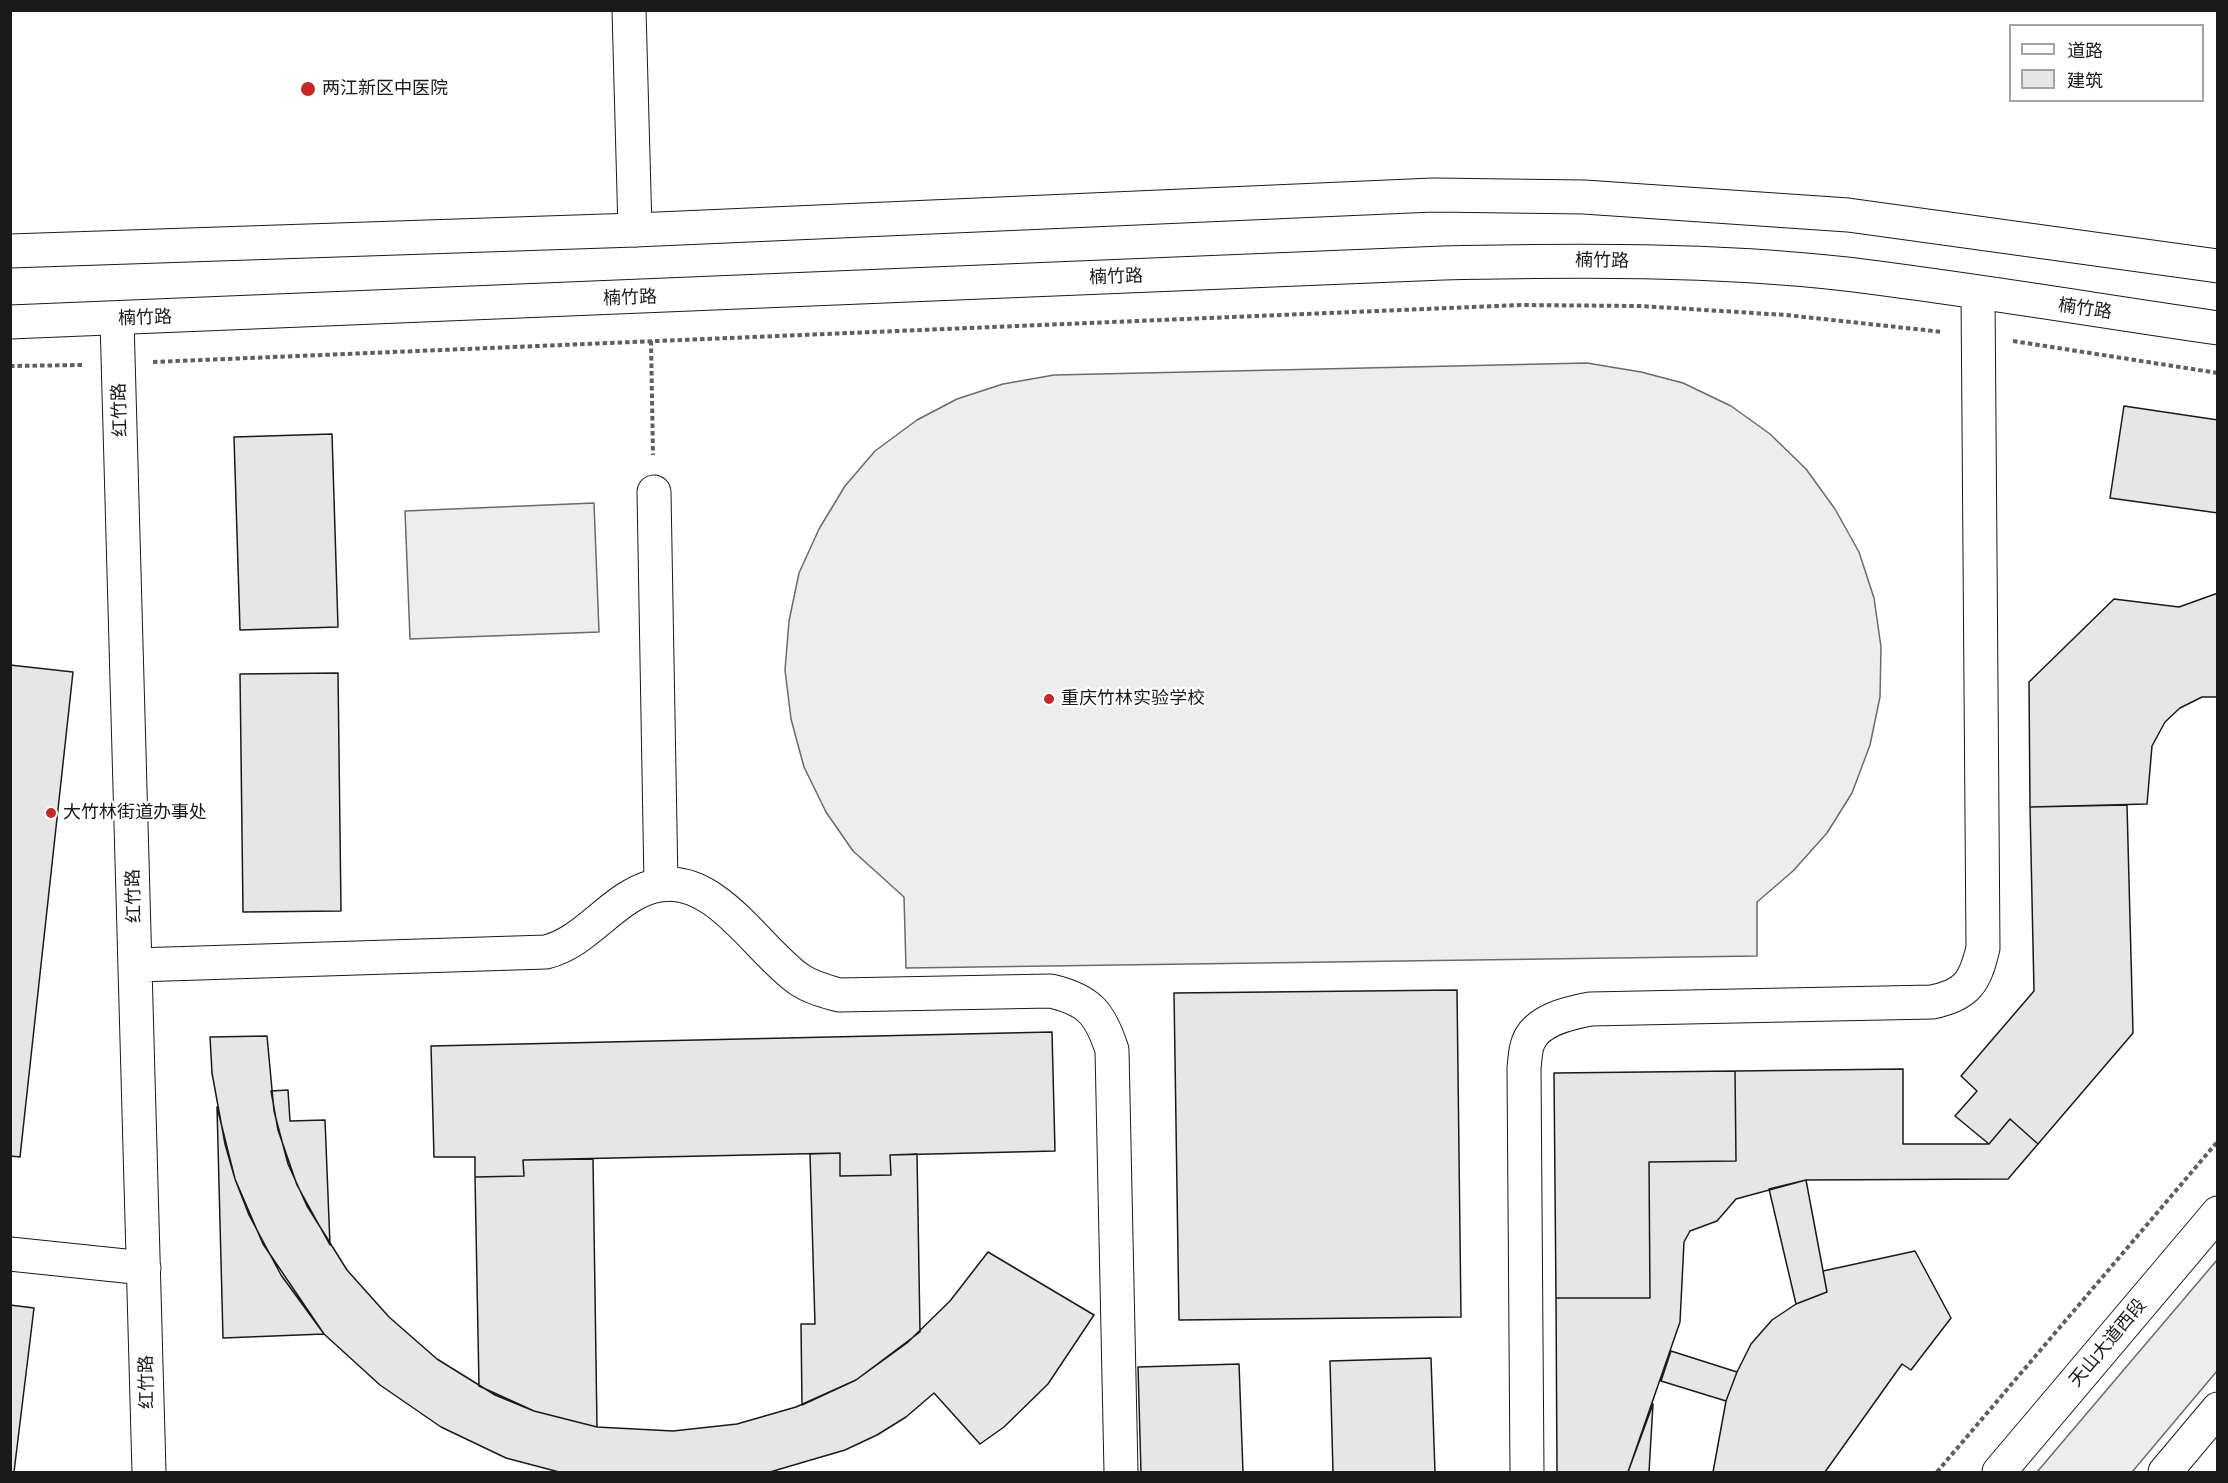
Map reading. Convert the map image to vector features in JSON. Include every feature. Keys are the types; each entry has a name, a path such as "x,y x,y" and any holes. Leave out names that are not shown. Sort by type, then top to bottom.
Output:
{"main road":[{"path":"629,10 635,230"},
{"path":"10,251 635,230 1433,195 1584,197 1848,215 2217,266"},
{"name":"楠竹路","path":"10,322 117,320 1431,263 1577,260 1703,263 1845,274 2217,328"},
{"path":"1527,1473 1524,1068 1528,1041 1545,1024 1566,1014 1590,1009 1932,1002 1952,998 1965,989 1974,977 1983,948 1978,293"},
{"name":"红竹路","path":"117,320 149,1473"},
{"path":"654,492 661,884"},
{"path":"136,965 546,952 565,947 641,890 661,884 681,885 710,898 799,979 817,989 838,995 1051,991 1073,996 1092,1009 1105,1029 1112,1050 1121,1473"},
{"name":"天山大道西段","path":"1999,1473 2217,1213"},
{"path":"10,1254 144,1268"},
{"path":"2165,1473 2217,1409"}],"path":[{"path":"152,362 1521,305 1641,306 1786,315 1979,336 2217,373"},
{"path":"651,341 654,492"},
{"path":"10,366 85,364"},
{"path":"1937,1473 2217,1141"}],"shaded area":[{"path":"1587,363 1641,372 1683,383 1731,406 1770,434 1806,469 1835,509 1859,552 1874,598 1881,647 1880,697 1870,745 1852,793 1827,833 1793,871 1757,902 1757,956 906,968 904,897 853,851 826,812 804,767 791,719 785,670 789,621 799,573 819,529 845,486 875,451 917,420 957,399 1003,384 1054,375"},
{"path":"594,503 599,632 410,639 405,511"},
{"path":"2217,1260 2217,1371 2132,1472 2037,1472"}],"building":[{"path":"2124,406 2218,420 2218,513 2110,498"},
{"path":"332,434 338,627 240,630 234,437"},
{"path":"2218,593 2218,697 2202,697 2180,708 2165,722 2152,746 2147,804 2030,807 2029,682 2114,599 2179,607"},
{"path":"10,665 73,672 20,1157 10,1156"},
{"path":"338,673 341,911 243,912 240,674"},
{"path":"2127,805 2133,1033 2038,1144 2010,1119 1989,1144 1955,1116 1977,1091 1961,1076 2034,991 2030,807"},
{"path":"1457,990 1461,1317 1179,1320 1174,993"},
{"path":"1052,1032 1055,1151 890,1155 891,1175 840,1176 840,1153 523,1160 524,1176 475,1177 475,1157 434,1157 431,1046"},
{"path":"267,1036 274,1111 288,1164 307,1206 347,1270 389,1317 437,1359 495,1395 534,1411 597,1427 673,1431 737,1424 796,1407 856,1380 907,1343 950,1301 988,1252 1094,1315 1048,1384 1004,1427 980,1444 934,1393 906,1417 877,1435 845,1450 770,1472 559,1472 506,1458 441,1427 380,1385 324,1334 263,1244 235,1179 225,1144 212,1073 210,1037"},
{"path":"1903,1069 1903,1144 1989,1144 2010,1119 2038,1144 2008,1179 1806,1180 1736,1199 1717,1221 1690,1231 1684,1242 1680,1322 1628,1472 1557,1472 1556,1298 1650,1298 1649,1162 1736,1161 1735,1071"},
{"path":"1735,1071 1736,1161 1649,1162 1650,1298 1556,1298 1554,1073"},
{"path":"288,1090 290,1121 325,1120 330,1245 297,1185 278,1130 271,1091"},
{"path":"217,1107 235,1179 249,1215 281,1275 324,1334 223,1338"},
{"path":"840,1153 840,1176 891,1175 890,1155 917,1154 920,1332 856,1380 802,1405 801,1324 815,1324 810,1154"},
{"path":"593,1159 597,1427 534,1411 479,1386 475,1177 524,1176 523,1160"},
{"path":"1806,1180 1827,1292 1796,1304 1769,1189"},
{"path":"1915,1251 1951,1318 1911,1370 1902,1364 1825,1472 1713,1472 1726,1401 1737,1372 1751,1344 1772,1320 1796,1304 1827,1292 1823,1271"},
{"path":"10,1305 34,1308 14,1472 10,1472"},
{"path":"1671,1351 1737,1372 1726,1401 1661,1381"},
{"path":"1431,1358 1435,1472 1333,1472 1330,1361"},
{"path":"1239,1364 1243,1472 1141,1472 1138,1367"},
{"path":"1653,1404 1649,1472 1628,1472"}],"place":[{"name":"两江新区中医院","path":"308,89"},
{"name":"重庆竹林实验学校","path":"1049,699"},
{"name":"大竹林街道办事处","path":"51,813"}]}
